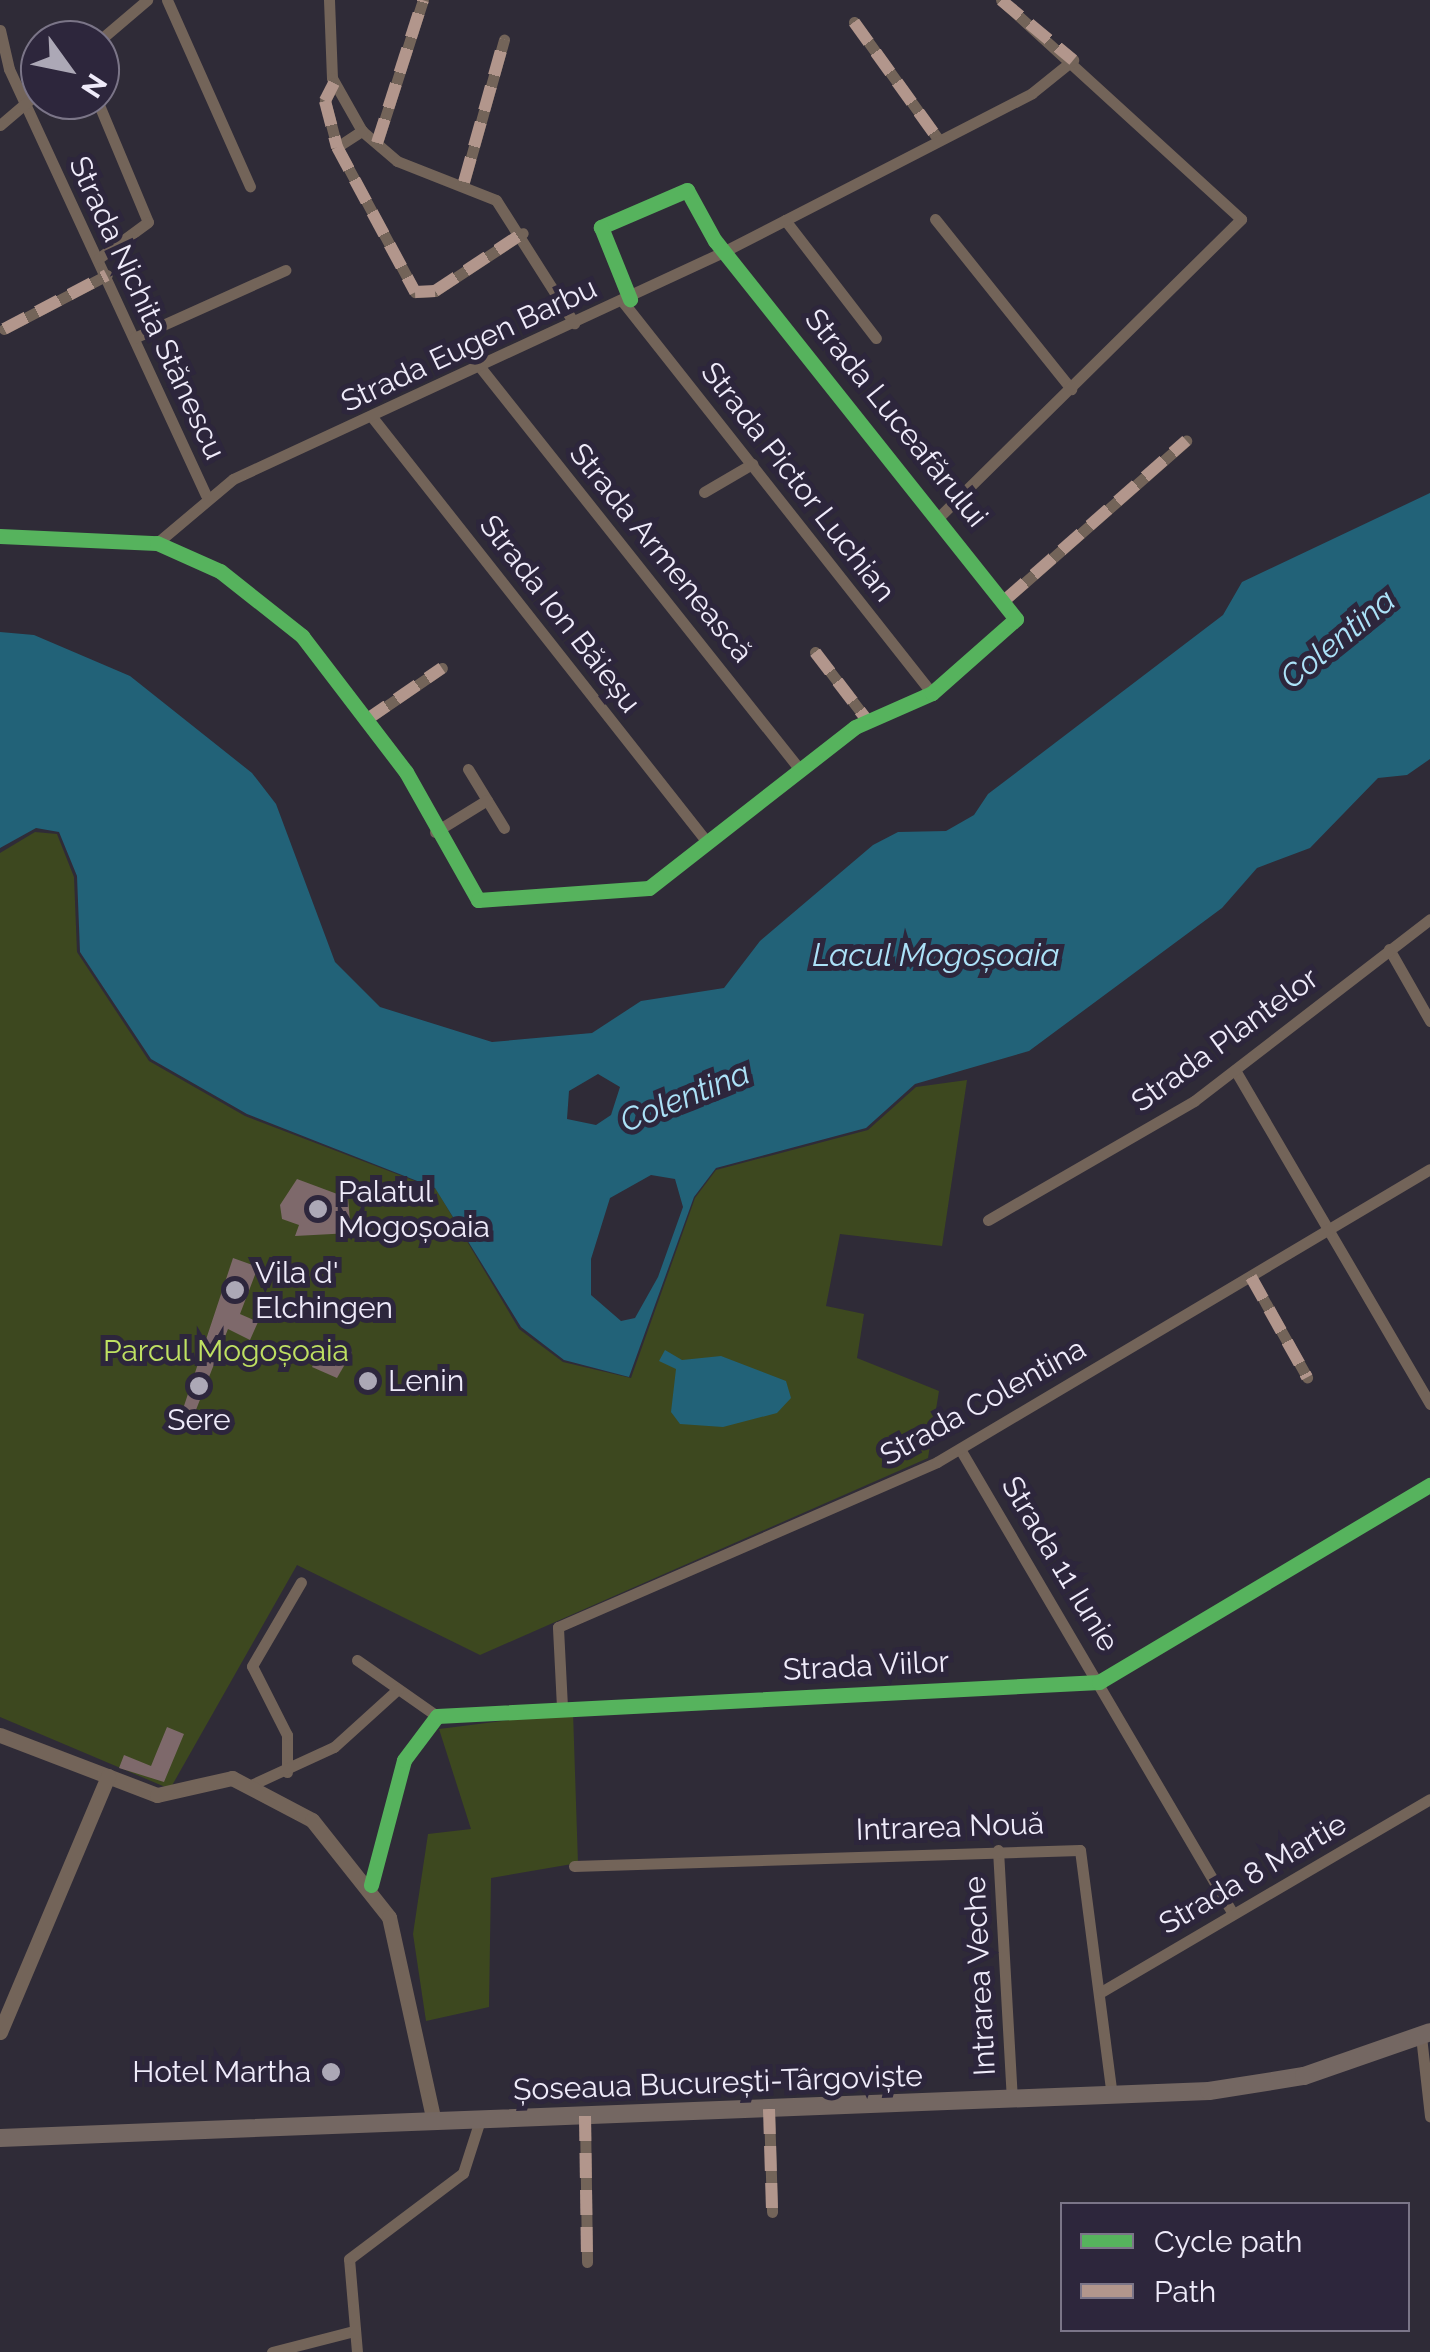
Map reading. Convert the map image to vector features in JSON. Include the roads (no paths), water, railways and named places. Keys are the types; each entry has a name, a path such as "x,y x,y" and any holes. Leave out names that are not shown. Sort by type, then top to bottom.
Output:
{"main road":[{"name":"Șoseaua București-Târgoviște","path":"0,2138 1112,2095 1268,2082 1425,2034"}],"street":[{"path":"120,23 147,0"},
{"path":"167,0 250,186"},
{"path":"328,0 334,83 362,131 431,176 464,182 523,234 574,323"},
{"path":"377,144 423,0"},
{"path":"940,516 1241,220 1073,60 1002,0"},
{"path":"854,22 938,139"},
{"name":"Strada Nichita Stănescu","path":"0,30 5,71 20,96"},
{"path":"464,182 504,40"},
{"name":"Strada Eugen Barbu","path":"157,543 206,495 725,252 1032,93 1073,60"},
{"path":"334,83 325,102 337,146 415,292 434,291 523,234"},
{"path":"0,126 20,108"},
{"name":"Strada Nichita Stănescu","path":"33,120 206,495"},
{"path":"98,258 148,222 105,120"},
{"path":"337,146 362,131"},
{"name":"Strada Luceafărului","path":"626,300 600,232 609,219 687,190 725,252 1006,598 1016,624 932,693"},
{"path":"935,219 1071,389"},
{"path":"785,220 876,338"},
{"path":"134,338 285,270"},
{"path":"4,329 107,275"},
{"name":"Strada Pictor Luchian","path":"626,300 932,693"},
{"name":"Strada Armenească","path":"480,367 801,770"},
{"name":"Strada Ion Băieșu","path":"372,417 708,842"},
{"path":"1006,598 1186,441"},
{"path":"704,492 752,464"},
{"path":"0,536 157,543 199,556 302,636 366,720 467,891 490,902 649,888 867,720 932,693"},
{"path":"816,652 867,720"},
{"path":"366,720 442,668"},
{"path":"468,768 504,828"},
{"path":"435,832 487,800"},
{"name":"Strada Plantelor","path":"988,1220 1235,1070 1430,918"},
{"path":"1389,949 1430,1020"},
{"path":"1235,1070 1332,1230 1430,1404"},
{"name":"Strada Colentina","path":"562,1707 558,1628 960,1449 1430,1169"},
{"path":"1251,1277 1307,1377"},
{"name":"Strada 11 Iunie","path":"960,1449 1234,1914"},
{"name":"Strada Viilor","path":"437,1716 1099,1682 1430,1485"},
{"path":"286,1772 286,1735 252,1666 302,1582"},
{"path":"357,1660 437,1716 404,1760 370,1885"},
{"path":"251,1785 286,1772 351,1736 398,1689"},
{"path":"0,1734 164,1797 215,1778 251,1785 305,1814 370,1885 396,1935 434,2121"},
{"path":"0,2032 108,1776"},
{"name":"Strada 8 Martie","path":"1102,1992 1430,1799"},
{"name":"Intrarea Veche","path":"998,1850 1012,2098"},
{"name":"Intrarea Nouă","path":"574,1866 1080,1850 1102,1992 1112,2095"},
{"path":"1425,2034 1430,2116"},
{"path":"770,2108 772,2212"},
{"path":"585,2116 587,2262"},
{"path":"357,2352 352,2255 463,2173 480,2120"},
{"path":"272,2352 354,2332"}],"water":[{"name":"Lacul Mogoșoaia","path":"1430,493 1430,759 1407,775 1378,778 1310,848 1257,868 1222,908 1029,1051 915,1084 866,1128 716,1168 694,1197 629,1377 564,1360 521,1327 435,1188 247,1114 151,1059 80,952 77,876 59,832 36,828 0,848 0,632 34,635 130,676 252,773 276,804 335,962 380,1007 492,1042 592,1033 641,1001 724,988 760,941 873,845 898,832 946,831 974,815 988,794 1223,615 1242,582","holes":["598,1074 620,1087 611,1115 596,1125 567,1119 569,1091","651,1175 675,1179 683,1207 658,1277 635,1318 621,1321 591,1295 591,1259 610,1198"]},
{"path":"665,1350 682,1360 721,1356 786,1381 791,1398 777,1413 723,1427 680,1424 671,1412 676,1369 659,1361"}],"place":[{"name":"Palatul Mogoșoaia","path":"318,1209"},
{"name":"Vila d' Elchingen","path":"235,1290"},
{"name":"Lenin","path":"368,1381"},
{"name":"Sere","path":"199,1386"},
{"name":"Hotel Martha","path":"331,2072"}],"water label":[{"name":"Colentina","path":"1338,639"},
{"name":"Colentina","path":"685,1097"}],"park label":[{"name":"Parcul Mogoșoaia","path":"226,1351"}]}
